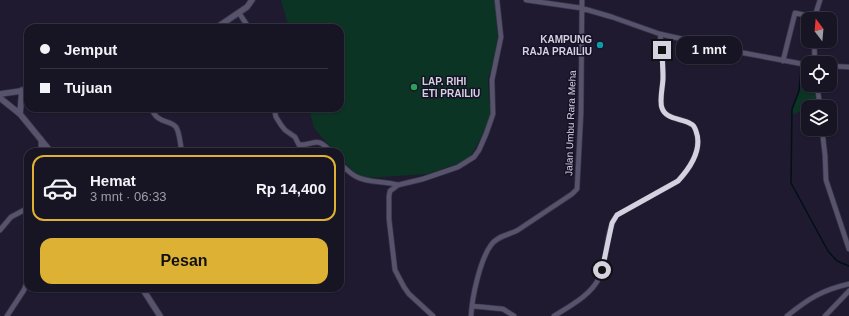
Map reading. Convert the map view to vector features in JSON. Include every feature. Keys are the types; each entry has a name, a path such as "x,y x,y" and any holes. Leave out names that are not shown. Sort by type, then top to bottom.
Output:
{"street":[{"path":"222,24 247,7 252,0"},
{"path":"433,316 404,288 396,270 390,218 390,191 398,185 458,168 474,158 479,150 493,114 492,80 501,37 497,0"},
{"path":"526,0 582,8 660,34 801,64"},
{"name":"Jalan Umbu Rara Meha","path":"471,316 472,306 483,264 491,245 497,239 516,231 537,218 577,189 581,113 582,0"},
{"path":"816,12 820,0"},
{"path":"239,13 247,24"},
{"path":"783,61 795,13 801,15"},
{"path":"554,316 587,293 600,278 612,223 617,215 678,181 696,154 698,141 695,127 666,114 662,108 663,77 660,34"},
{"path":"837,66 849,67"},
{"path":"0,94 24,90"},
{"path":"20,114 24,95"},
{"path":"0,98 20,114 48,148"},
{"path":"154,112 156,116 176,127 181,148"},
{"path":"275,112 280,125 284,130 295,137 299,145 315,141 321,142 327,148"},
{"path":"823,136 826,180 849,249"},
{"path":"41,139 41,148"},
{"path":"344,167 349,172 360,178 398,185"},
{"path":"0,230 11,217 24,210"},
{"path":"787,316 818,294 835,287 849,284"},
{"path":"7,316 24,290"},
{"path":"826,316 849,291"},
{"path":"145,292 160,316"},
{"path":"472,306 502,309 514,316"}],"green space":[{"name":"LAP. RIHI ETI PRAILIU","path":"281,0 495,0 498,45 488,79 489,102 492,112 483,134 470,157 463,162 427,174 366,178 355,173 344,162 344,148 332,148 314,128 310,112 344,112 344,24 288,24"},
{"path":"801,65 801,92 815,92 816,100 801,100 801,111 792,115 792,109 799,91"}],"waterway":[{"path":"801,70 799,91 792,109 791,183 828,251 837,261 849,266"}],"place":[{"name":"KAMPUNG RAJA PRAILIU","path":"600,45"},
{"name":"LAP. RIHI ETI PRAILIU","path":"414,87"}],"route":[{"path":"602,270 612,223 617,215 678,181 696,154 698,147 695,127 666,114 662,110 662,50"}]}
